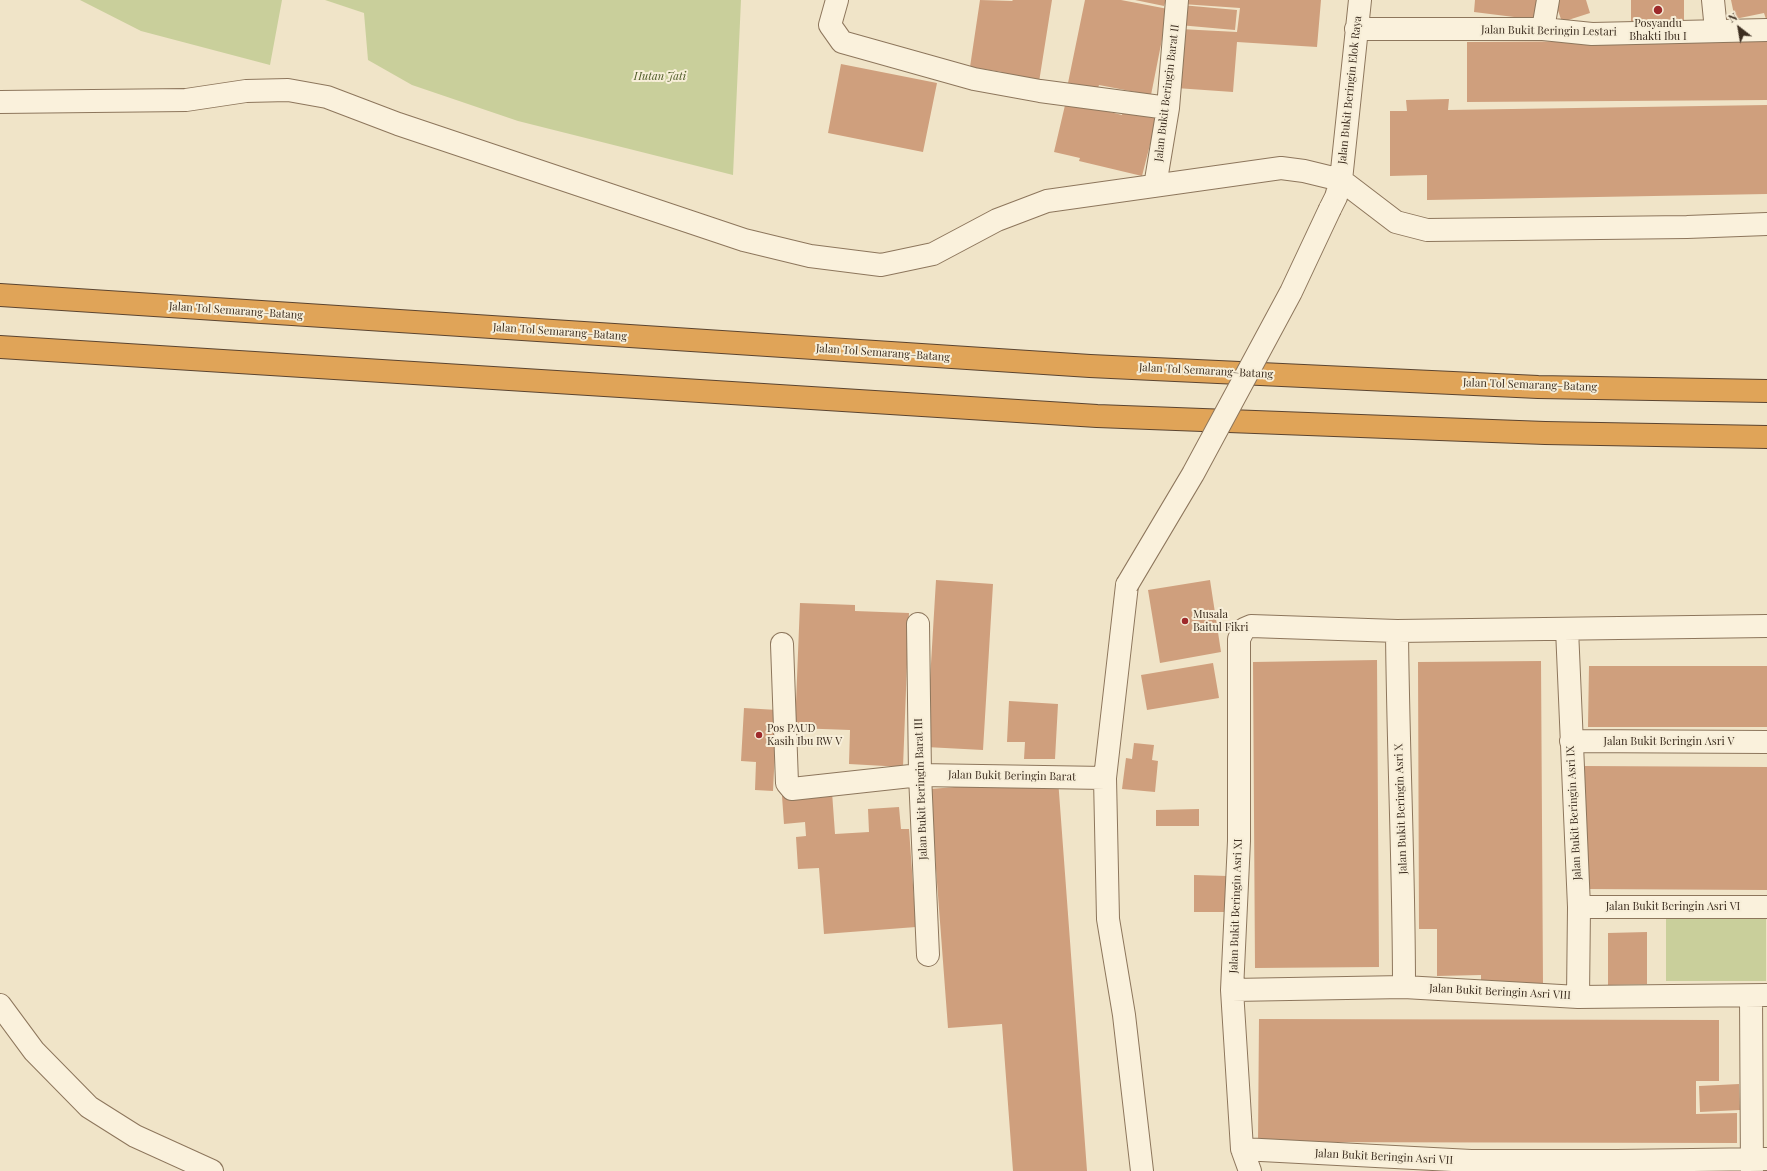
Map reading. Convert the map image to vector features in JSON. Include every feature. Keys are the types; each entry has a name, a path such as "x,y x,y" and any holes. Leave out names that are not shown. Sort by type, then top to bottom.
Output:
{"highway":[{"name":"Jalan Tol Semarang–Batang","path":"0,295 1090,366 1538,387 1767,391"},
{"path":"0,347 1097,416 1545,433 1767,437"}],"street":[{"path":"837,0 830,25 842,42 974,79 1040,91 1168,108"},
{"name":"Jalan Bukit Beringin Barat II","path":"1155,186 1168,108 1177,0"},
{"name":"Jalan Bukit Beringin Elok Raya","path":"1105,778 1127,585 1193,474 1280,313 1336,197 1341,180 1360,0"},
{"path":"1543,29 1548,0"},
{"path":"1713,0 1716,30"},
{"name":"Jalan Bukit Beringin Lestari","path":"1356,29 1543,29 1592,34 1767,30"},
{"path":"0,102 186,100 246,91 288,90 327,97 398,124 744,240 810,256 881,265 933,254 997,220 1047,201 1281,168 1304,171 1341,180 1396,222 1426,230 1688,227 1767,224"},
{"name":"Jalan Bukit Beringin Barat III","path":"918,624 920,775 928,955"},
{"name":"Jalan Bukit Beringin Asri XI","path":"1250,1171 1242,1149 1232,990 1239,841 1239,639 1244,629 1251,626 1397,631"},
{"path":"1397,631 1767,626"},
{"name":"Jalan Bukit Beringin Asri IX","path":"1568,629 1571,741 1579,907 1578,997"},
{"name":"Jalan Bukit Beringin Asri X","path":"1397,631 1398,741 1404,894 1404,987"},
{"name":"Jalan Bukit Beringin Barat","path":"782,644 787,783 792,789 920,775 1105,778"},
{"name":"Jalan Bukit Beringin Asri V","path":"1571,741 1767,742"},
{"path":"1105,778 1108,919 1124,1015 1142,1171"},
{"name":"Jalan Bukit Beringin Asri VI","path":"1579,907 1767,907"},
{"name":"Jalan Bukit Beringin Asri VIII","path":"1232,990 1404,987 1578,997 1759,996"},
{"path":"1757,1163 1759,996"},
{"path":"0,1005 34,1051 89,1107 135,1136 212,1171"},
{"name":"Jalan Bukit Beringin Asri VII","path":"1242,1149 1471,1161 1757,1163"}],"green space":[{"path":"80,0 282,0 270,65 141,31"},
{"name":"Hutan Jati","path":"325,0 741,0 733,175 518,121 412,85 368,60 364,13"},
{"path":"1666,917 1766,917 1766,981 1666,981"}],"building":[{"path":"980,0 1052,0 1039,82 1002,77 1002,72 970,67"},
{"path":"1085,0 1121,0 1168,9 1151,95 1099,85 1098,88 1068,83"},
{"path":"1135,0 1166,0 1164,6"},
{"path":"1183,0 1321,0 1317,47 1237,42 1233,92 1176,88 1180,29 1237,32 1240,8 1182,4"},
{"path":"1475,0 1541,0 1538,20 1474,12"},
{"path":"1560,0 1586,0 1590,13 1562,22 1555,2"},
{"name":"Posyandu Bhakti Ibu I","path":"1631,0 1684,0 1684,20 1631,21"},
{"path":"1731,0 1767,0 1767,22 1764,13 1735,19"},
{"path":"1181,5 1237,10 1235,30 1179,25"},
{"path":"1767,40 1767,100 1467,102 1467,42"},
{"path":"841,64 937,83 923,152 828,133"},
{"path":"1449,99 1448,110 1767,105 1767,194 1427,200 1427,175 1390,176 1390,111 1407,111 1406,100"},
{"path":"1066,101 1122,115 1123,109 1157,117 1142,176 1079,161 1080,158 1054,152"},
{"path":"936,580 993,584 983,750 926,747"},
{"name":"Musala Baitul Fikri","path":"1210,580 1221,652 1160,663 1148,590"},
{"path":"800,603 855,605 855,611 909,613 903,767 849,764 850,730 795,728"},
{"path":"1377,660 1379,967 1255,968 1253,662"},
{"path":"1541,661 1543,984 1481,985 1481,975 1437,976 1437,929 1419,929 1418,662"},
{"path":"1213,663 1219,698 1147,710 1141,675"},
{"path":"1589,666 1767,666 1767,727 1588,727"},
{"path":"1009,701 1058,704 1055,759 1024,759 1025,742 1007,742"},
{"name":"Pos PAUD Kasih Ibu RW V","path":"744,708 777,710 773,791 755,790 756,762 741,761"},
{"path":"1134,743 1154,745 1152,760 1158,761 1155,792 1122,789 1126,758 1132,759"},
{"path":"1585,766 1767,767 1767,890 1584,889"},
{"path":"1058,779 1087,1171 1013,1171 1002,1024 948,1028 930,789"},
{"path":"832,792 835,834 869,832 868,809 899,807 901,829 909,829 916,927 824,934 819,868 798,869 796,837 806,836 805,822 784,824 782,796"},
{"path":"1199,809 1199,826 1156,826 1156,810"},
{"path":"1194,875 1227,876 1227,912 1194,912"},
{"path":"1647,932 1647,984 1608,985 1608,933"},
{"path":"1259,1019 1719,1020 1719,1081 1696,1081 1696,1114 1737,1113 1737,1143 1258,1142"},
{"path":"1739,1084 1740,1110 1700,1112 1699,1086"}],"place":[{"name":"Posyandu Bhakti Ibu I","path":"1658,10"},
{"name":"Musala Baitul Fikri","path":"1185,621"},
{"name":"Pos PAUD Kasih Ibu RW V","path":"759,735"}]}
